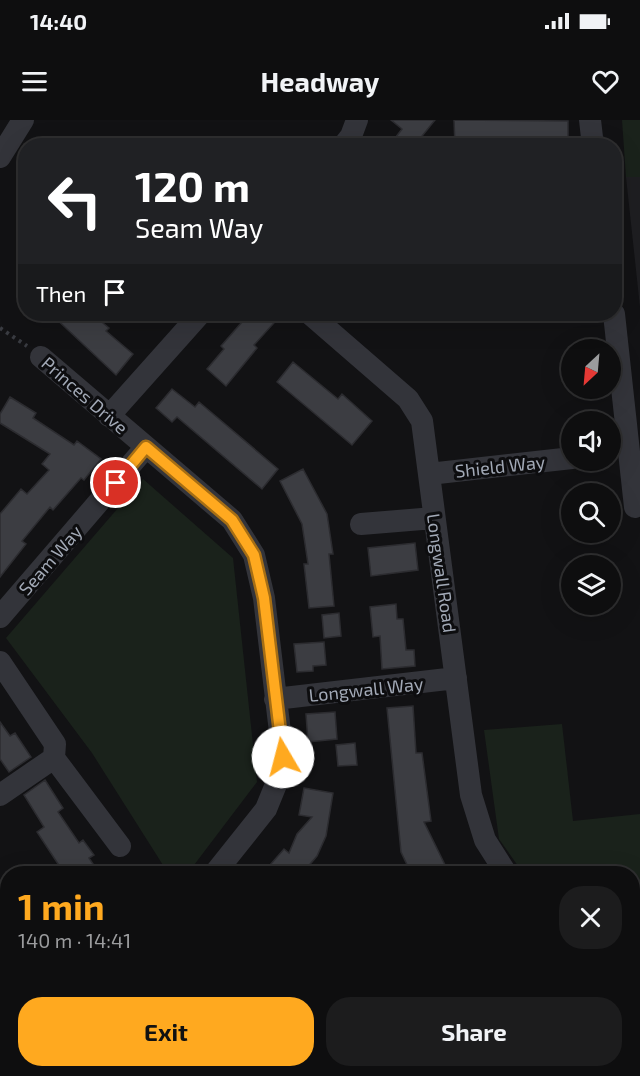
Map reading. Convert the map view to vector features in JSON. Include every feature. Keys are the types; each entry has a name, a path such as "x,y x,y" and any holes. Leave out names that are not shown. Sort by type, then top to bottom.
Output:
{"street":[{"path":"0,157 23,120"},
{"path":"349,138 357,120"},
{"path":"590,120 592,138"},
{"path":"109,416 194,321"},
{"name":"Longwall Road","path":"318,321 408,399 422,421 471,795 485,840 502,866"},
{"path":"614,321 619,411"},
{"name":"Princes Drive","path":"42,357 232,520 254,555 264,598 283,757 277,782 266,809 221,866"},
{"name":"Seam Way","path":"0,617 146,447"},
{"path":"621,453 635,507"},
{"name":"Shield Way","path":"429,474 561,459"},
{"path":"361,524 434,518"},
{"path":"0,662 55,744 54,758 120,846"},
{"name":"Longwall Way","path":"275,699 456,678"},
{"path":"0,795 54,758"}],"path":[{"name":"Princes Drive","path":"0,328 42,357"}],"shaded area":[{"path":"622,120 640,120 640,177 626,177"},
{"path":"626,177 640,177 640,307"},
{"path":"143,479 233,558 257,782 193,866 164,866 92,753 6,638"},
{"path":"562,724 573,821 640,814 640,866 518,866 499,839 484,730"}],"building":[{"path":"391,120 435,120 420,138 395,138 402,129"},
{"path":"454,120 568,121 568,138 455,138"},
{"path":"58,321 100,321 109,328 106,331 133,354 116,375"},
{"path":"243,321 276,321 254,345 257,348 226,386 207,369 224,349 221,346"},
{"path":"293,362 338,399 342,394 372,421 352,445 277,382"},
{"path":"172,389 195,407 199,402 278,469 262,489 177,417 172,422 156,408"},
{"path":"10,397 36,413 33,418 74,445 77,441 101,459 84,480 81,478 53,510 50,507 22,541 26,544 0,577 0,514 21,489 27,494 49,470 42,464 50,454 0,423 0,414"},
{"path":"303,469 327,514 333,554 329,554 334,606 309,608 304,564 308,564 302,524 280,481"},
{"path":"415,543 418,570 371,576 368,548"},
{"path":"396,604 397,619 403,619 406,650 414,650 415,666 382,669 380,636 373,637 370,607"},
{"path":"339,613 341,636 324,638 322,615"},
{"path":"324,642 326,665 313,666 313,671 297,672 294,644"},
{"path":"413,706 416,753 422,753 431,821 424,822 446,866 408,866 401,852 387,708"},
{"path":"335,712 337,739 308,742 306,714"},
{"path":"0,722 10,736 15,733 31,757 9,772 0,759"},
{"path":"355,743 357,765 338,766 336,745"},
{"path":"45,780 63,808 58,812 79,843 83,840 94,855 89,858 94,866 59,866 37,832 44,827 24,795"},
{"path":"304,788 333,793 326,836 317,856 309,866 269,866 284,849 289,853 297,834 312,817 299,815"}],"route":[{"path":"116,483 146,447 232,520 254,555 264,598 283,757"}]}
